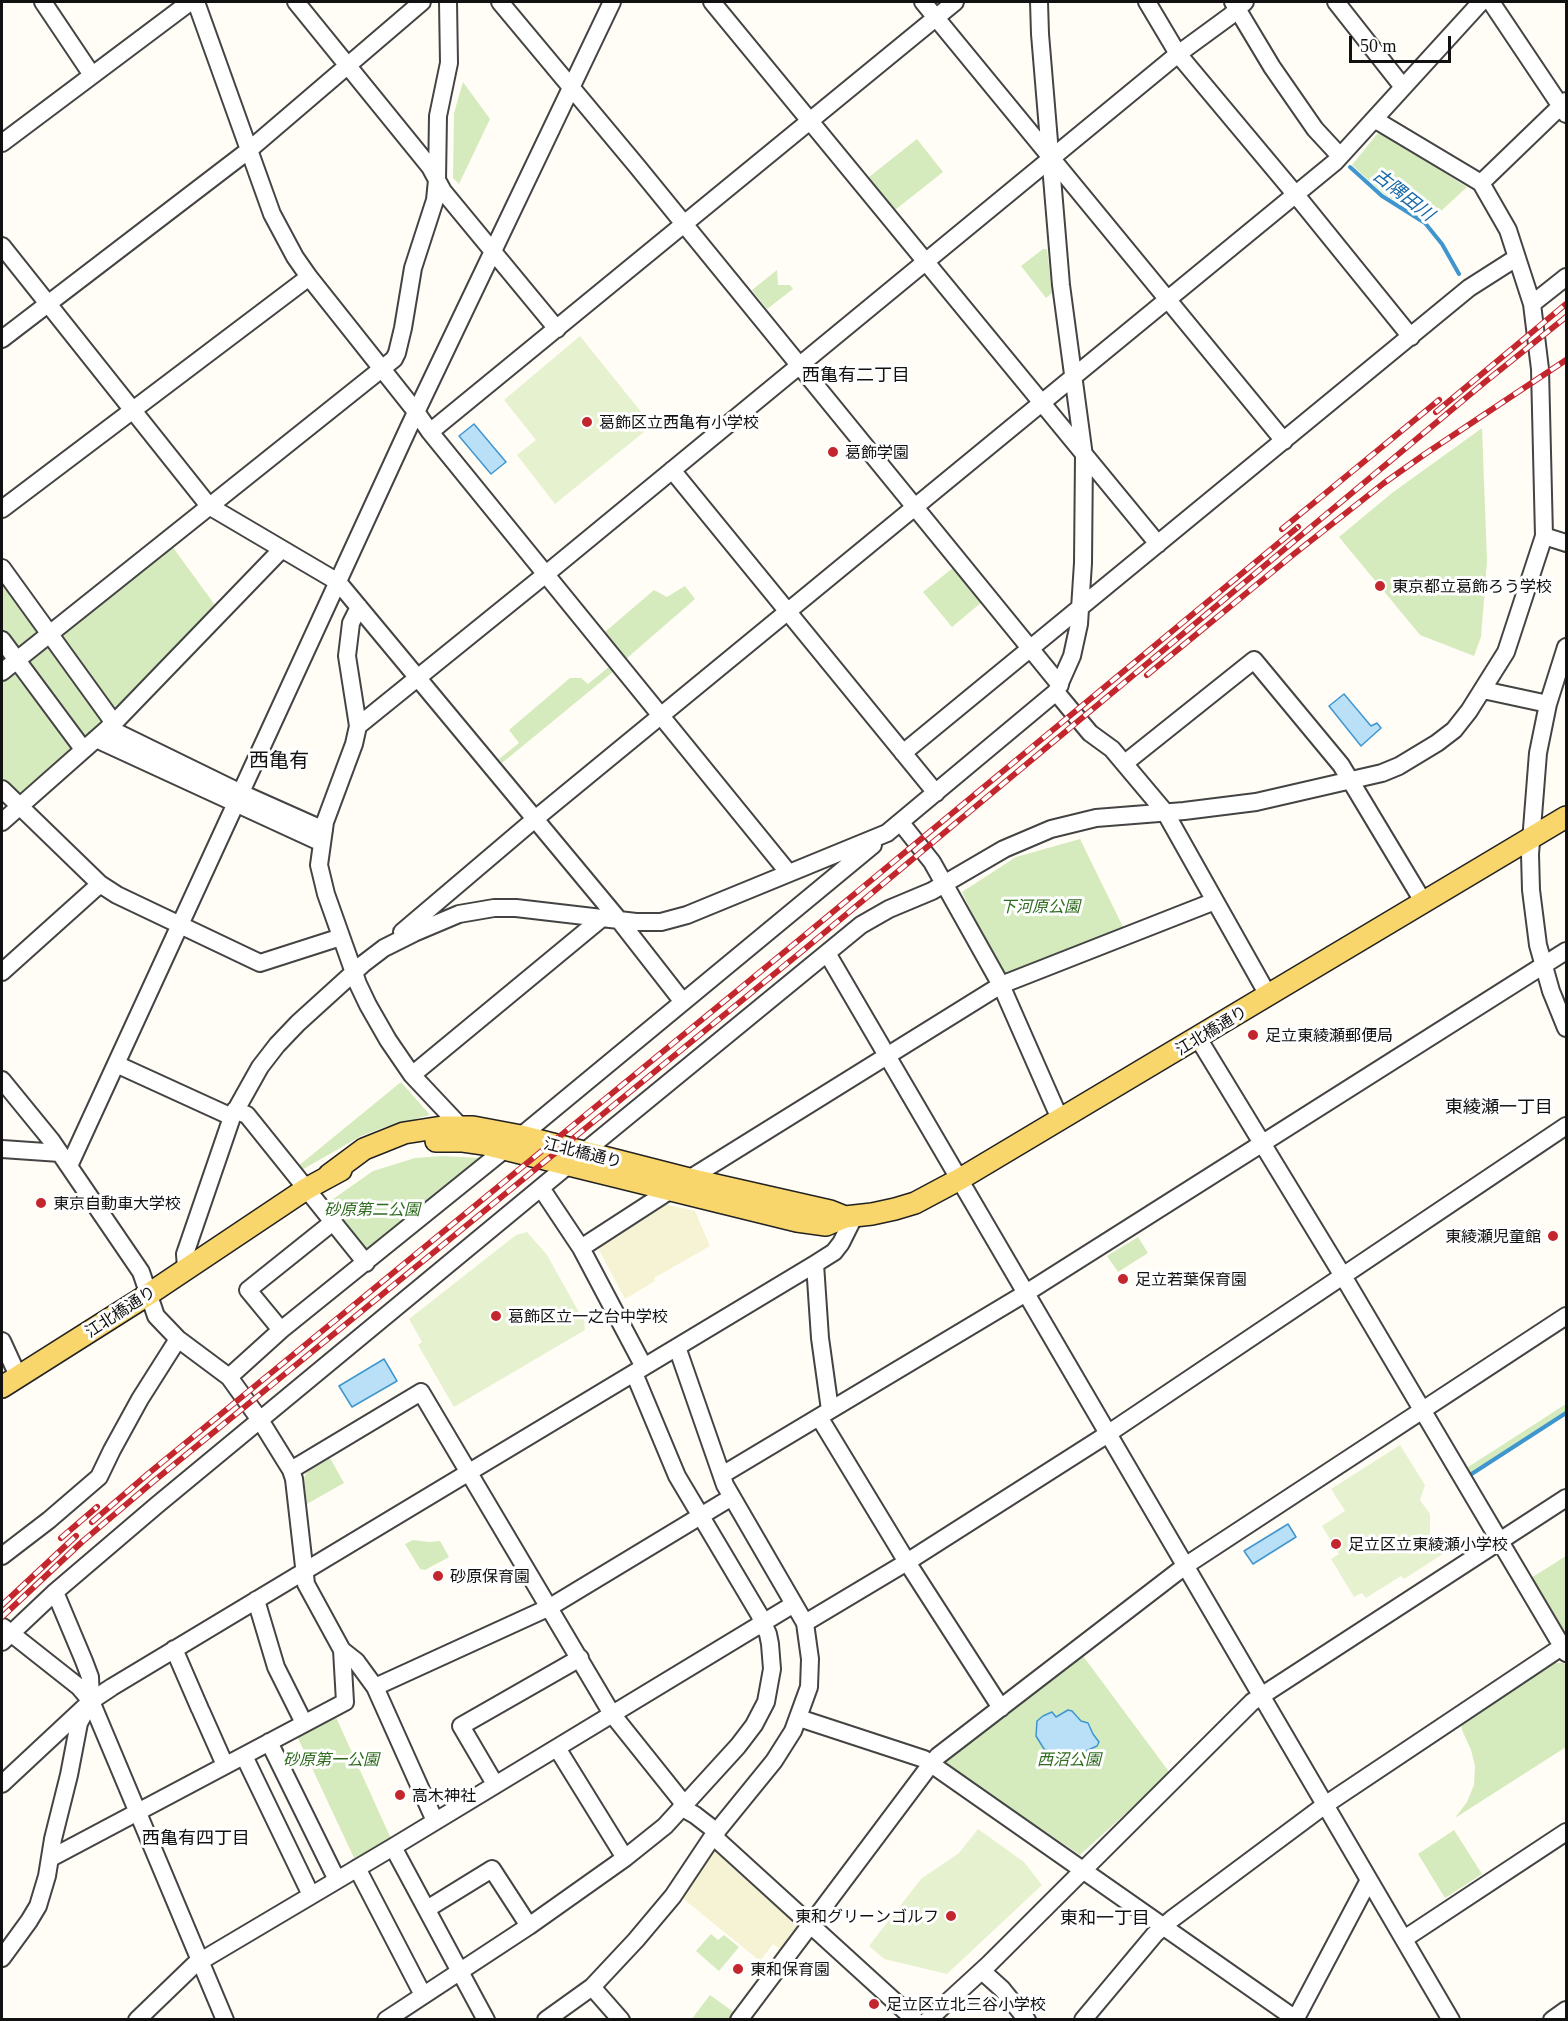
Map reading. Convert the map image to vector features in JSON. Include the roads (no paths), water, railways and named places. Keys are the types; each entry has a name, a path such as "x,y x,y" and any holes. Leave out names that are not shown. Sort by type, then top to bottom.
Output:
{"main road":[{"name":"江北橋通り","path":"329,1175 391,1148 413,1143 463,1141 816,1224 826,1225 849,1217 884,1212 915,1203 960,1179 1566,817"},
{"name":"江北橋通り","path":"10,1382 329,1175 354,1155 375,1143 423,1129 460,1126 521,1136 849,1217"}],"street":[{"path":"43,2 92,75"},
{"path":"2,143 190,2"},
{"path":"196,2 276,222 309,277 417,412 430,432 788,872"},
{"path":"296,2 430,167 443,191 557,329"},
{"path":"2,339 249,150 422,2"},
{"path":"2,672 391,363 398,353 413,268 435,200 438,116 448,63 448,2"},
{"path":"500,2 1030,648 1090,733 1112,748 1165,812 1268,996"},
{"path":"65,1160 116,1064 417,412 612,2"},
{"path":"712,2 1158,544"},
{"path":"923,2 1284,441"},
{"path":"430,432 955,2"},
{"path":"521,1136 936,793 1058,688 1074,648 1080,607 1084,532 1084,456 1061,285 1039,2"},
{"path":"1147,2 1178,54 1411,337"},
{"path":"1336,2 1403,87"},
{"path":"186,1268 184,1254 233,1114 260,1067 276,1045 297,1023 536,819 1296,195 1340,156 1482,2"},
{"path":"1481,183 1565,107 1491,2"},
{"path":"358,726 1178,54 1230,16 1238,4 1272,68 1315,129 1340,156"},
{"path":"584,1152 861,925 889,909 944,884 1004,849 1051,829 1096,818 1256,802 1382,772 1399,766 1454,730 1483,690 1506,652 1544,536 1540,369 1532,304 1508,230 1481,183 1374,119"},
{"path":"2,246 209,507 338,582 536,819 611,919 683,1002"},
{"path":"903,753 1469,288 1516,258"},
{"path":"2,509 309,277"},
{"path":"1532,304 1566,277"},
{"path":"672,470 936,793"},
{"path":"1544,536 1566,543"},
{"path":"2,822 100,735 282,549"},
{"path":"2,568 49,633 100,735"},
{"path":"359,607 351,623 347,656 358,726 354,744 325,822 319,865 326,894 358,984 388,1040 412,1075 460,1126"},
{"path":"2,640 16,660 100,735 323,837"},
{"path":"1566,647 1548,704 1538,753 1530,839 1534,923 1543,966 1566,1028"},
{"path":"1125,763 1254,660 1341,765 1424,903"},
{"path":"1483,690 1548,704"},
{"path":"2,789 100,884 117,895 260,963 341,937"},
{"path":"384,948 437,923 476,909 516,908 650,922 673,920 894,828"},
{"path":"894,828 932,862 1001,985 1060,1119"},
{"path":"2,972 100,884"},
{"path":"688,1179 1001,985 1215,901"},
{"path":"412,1075 611,919"},
{"path":"722,1475 1026,1293 1566,951"},
{"path":"827,953 1451,2019"},
{"path":"1083,2019 1163,1927 1325,1805 1565,1647 1198,1038"},
{"path":"116,1064 233,1114 247,1116 366,1263"},
{"path":"2,1080 65,1160 141,1272 156,1316 178,1339 229,1377 260,1420 291,1470 294,1479 306,1584 342,1650 345,1702 51,1858"},
{"path":"805,1623 907,1562 1108,1434 1566,1126"},
{"path":"2,1149 65,1160"},
{"path":"229,1377 281,1330 504,1150"},
{"path":"225,2019 91,1701 79,1687 4,1634 567,1166"},
{"path":"386,2019 529,1926 625,1858 665,1826 738,1746 762,1713 766,1702 772,1669 770,1644 763,1623 677,1476 639,1370 581,1248 541,1188"},
{"path":"581,1248 669,1191"},
{"path":"2,1784 91,1701 834,1252 849,1217"},
{"path":"281,1330 248,1290 333,1222"},
{"path":"815,1264 825,1413 907,1562 1001,1708"},
{"path":"739,2019 931,1764 1185,1566 1566,1316"},
{"path":"2,1556 99,1477 140,1399 178,1339"},
{"path":"2,1341 10,1382"},
{"path":"546,2019 592,1987 673,1896 715,1834 774,1761 793,1731 810,1687 805,1623 732,1497 722,1475 677,1347"},
{"path":"291,1470 421,1392 612,1714 682,1805 915,2019"},
{"path":"375,1687 550,1607 732,1497"},
{"path":"928,2019 982,1971 1252,1702 1566,1498"},
{"path":"4,1949 30,1921 38,1906 51,1858 52,1839 69,1775 79,1724 91,1701 90,1677 55,1592"},
{"path":"256,1600 276,1667 304,1723"},
{"path":"137,2019 189,1968 794,1604"},
{"path":"174,1649 225,1766"},
{"path":"342,1650 356,1660 375,1687 435,1821"},
{"path":"495,1784 461,1726 580,1658"},
{"path":"799,1718 924,1759 1296,2019 1369,1880"},
{"path":"269,1742 337,1880"},
{"path":"557,1748 625,1858"},
{"path":"244,1756 311,1895"},
{"path":"1404,1939 1566,1832"},
{"path":"393,1847 486,2019"},
{"path":"357,1868 423,1995"},
{"path":"427,1909 492,1869 529,1926"},
{"path":"982,1971 1002,1989 1027,2019"},
{"path":"592,1987 621,2019"},
{"path":"1552,2019 1566,2010"}],"water":[{"path":"474,424 506,462 491,474 459,436"},
{"path":"1344,694 1371,726 1377,723 1381,728 1361,746 1329,706"},
{"path":"384,1359 397,1381 352,1407 339,1386"},
{"path":"1288,1524 1296,1537 1253,1564 1244,1551"},
{"path":"1068,1710 1072,1711 1081,1721 1088,1723 1099,1742 1097,1746 1075,1756 1044,1749 1036,1736 1037,1721 1043,1716 1052,1712 1056,1717"}],"waterway":[{"name":"古隅田川","path":"1350,167 1382,196 1425,223 1442,244 1459,274"},
{"path":"1470,1475 1566,1413"}],"railway":[{"path":"1436,412 1566,304"},
{"path":"2,1617 83,1541 154,1481 806,948 1566,317"},
{"path":"1147,675 1384,483 1566,360"},
{"path":"1282,529 1439,400"},
{"path":"92,1522 1298,527"},
{"path":"61,1538 97,1507"},
{"path":"2,1605 76,1536"}],"place":[{"name":"葛飾区立西亀有小学校","path":"587,422"},
{"name":"葛飾学園","path":"833,452"},
{"name":"東京都立葛飾ろう学校","path":"1380,586"},
{"name":"足立東綾瀬郵便局","path":"1253,1035"},
{"name":"東京自動車大学校","path":"41,1203"},
{"name":"東綾瀬児童館","path":"1553,1236"},
{"name":"足立若葉保育園","path":"1123,1279"},
{"name":"葛飾区立一之台中学校","path":"496,1316"},
{"name":"足立区立東綾瀬小学校","path":"1336,1544"},
{"name":"砂原保育園","path":"438,1576"},
{"name":"高木神社","path":"400,1795"},
{"name":"東和グリーンゴルフ","path":"951,1916"},
{"name":"東和保育園","path":"738,1969"},
{"name":"足立区立北三谷小学校","path":"874,2004"}],"district":[{"name":"西亀有二丁目","path":"856,374"},
{"name":"西亀有","path":"279,759"},
{"name":"東綾瀬一丁目","path":"1499,1106"},
{"name":"西亀有四丁目","path":"196,1837"},
{"name":"東和一丁目","path":"1105,1917"}],"park label":[{"name":"下河原公園","path":"1040,906"},
{"name":"砂原第二公園","path":"372,1209"},
{"name":"砂原第一公園","path":"331,1759"},
{"name":"西沼公園","path":"1069,1759"}]}
